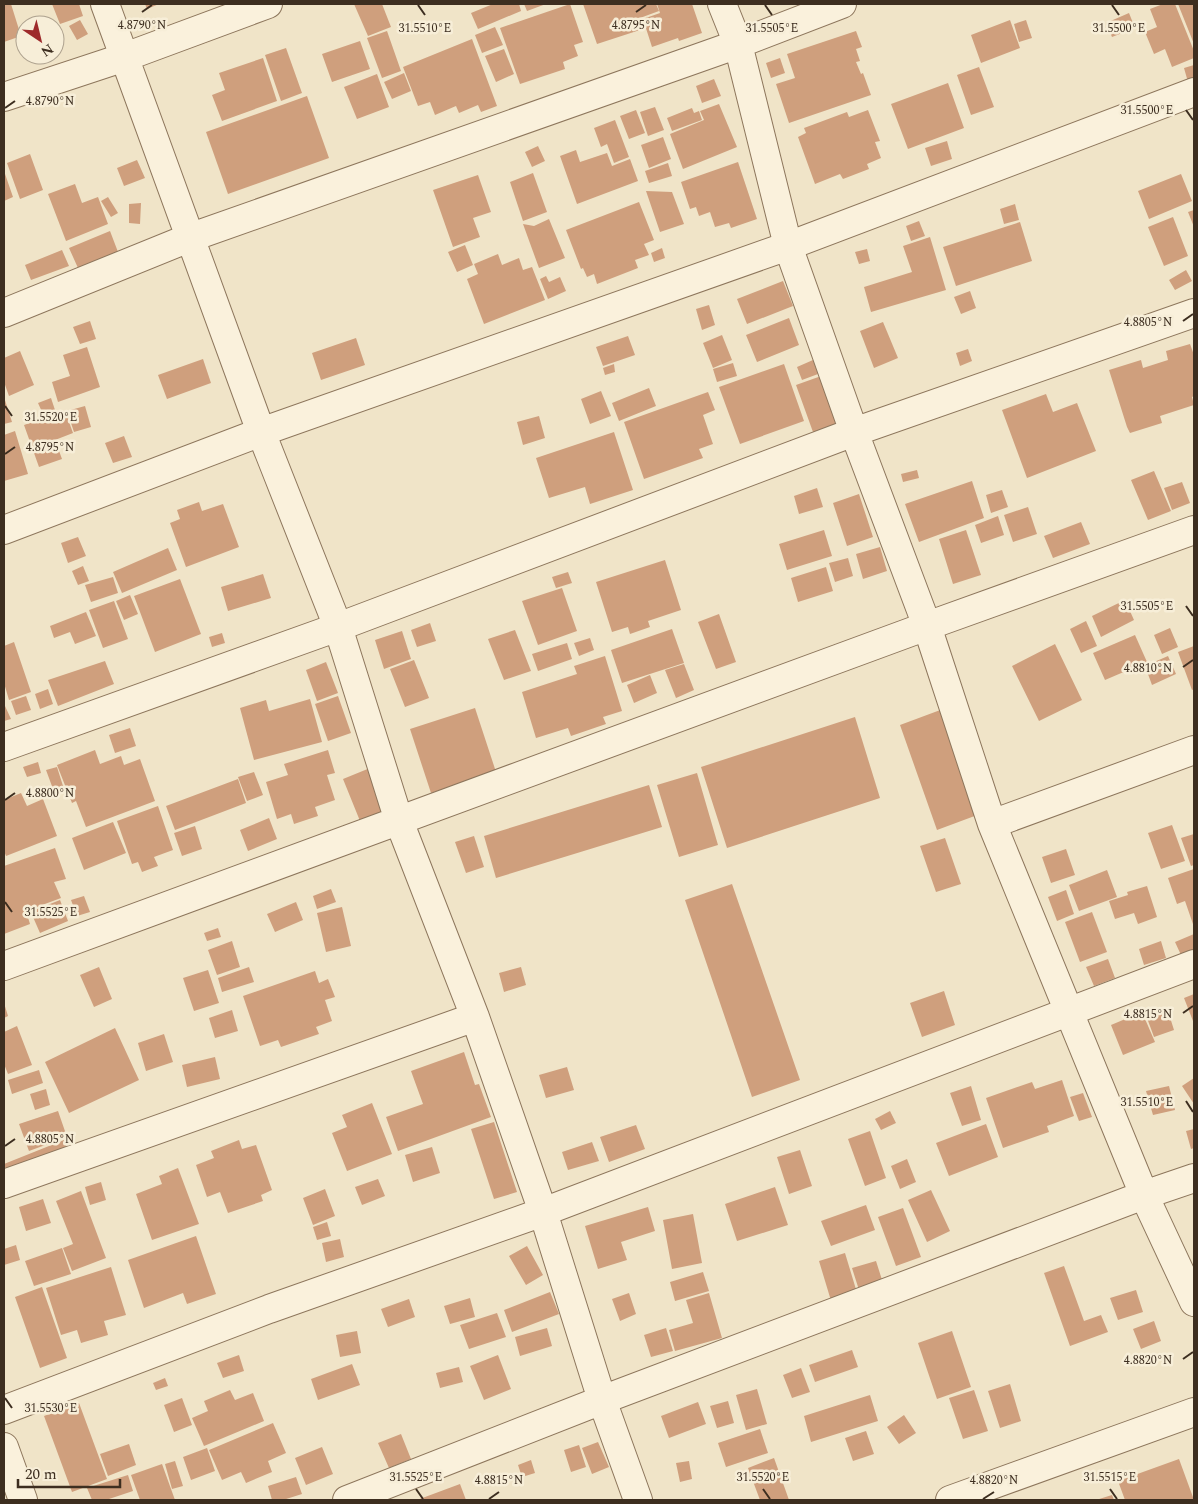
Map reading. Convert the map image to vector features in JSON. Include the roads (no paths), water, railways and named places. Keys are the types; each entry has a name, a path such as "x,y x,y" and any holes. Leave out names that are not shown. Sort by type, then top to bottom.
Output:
{"street":[{"path":"105,4 260,432 338,627 399,821 476,1017 544,1212 602,1400 638,1500"},
{"path":"4,98 125,57 268,4"},
{"path":"722,4 738,44 788,246 854,432 927,626 992,824 1144,1195 1194,1302"},
{"path":"4,314 189,238 738,44 842,4"},
{"path":"4,530 260,432 788,246 1194,92"},
{"path":"4,748 338,627 854,432 1194,312"},
{"path":"4,966 927,626 1194,530"},
{"path":"992,824 1194,750"},
{"path":"4,1410 269,1309 544,1212 1194,964"},
{"path":"4,1184 476,1017"},
{"path":"347,1500 602,1400 1144,1195 1194,1178"},
{"path":"950,1500 1194,1412"},
{"path":"4,1447 23,1500"}]}
